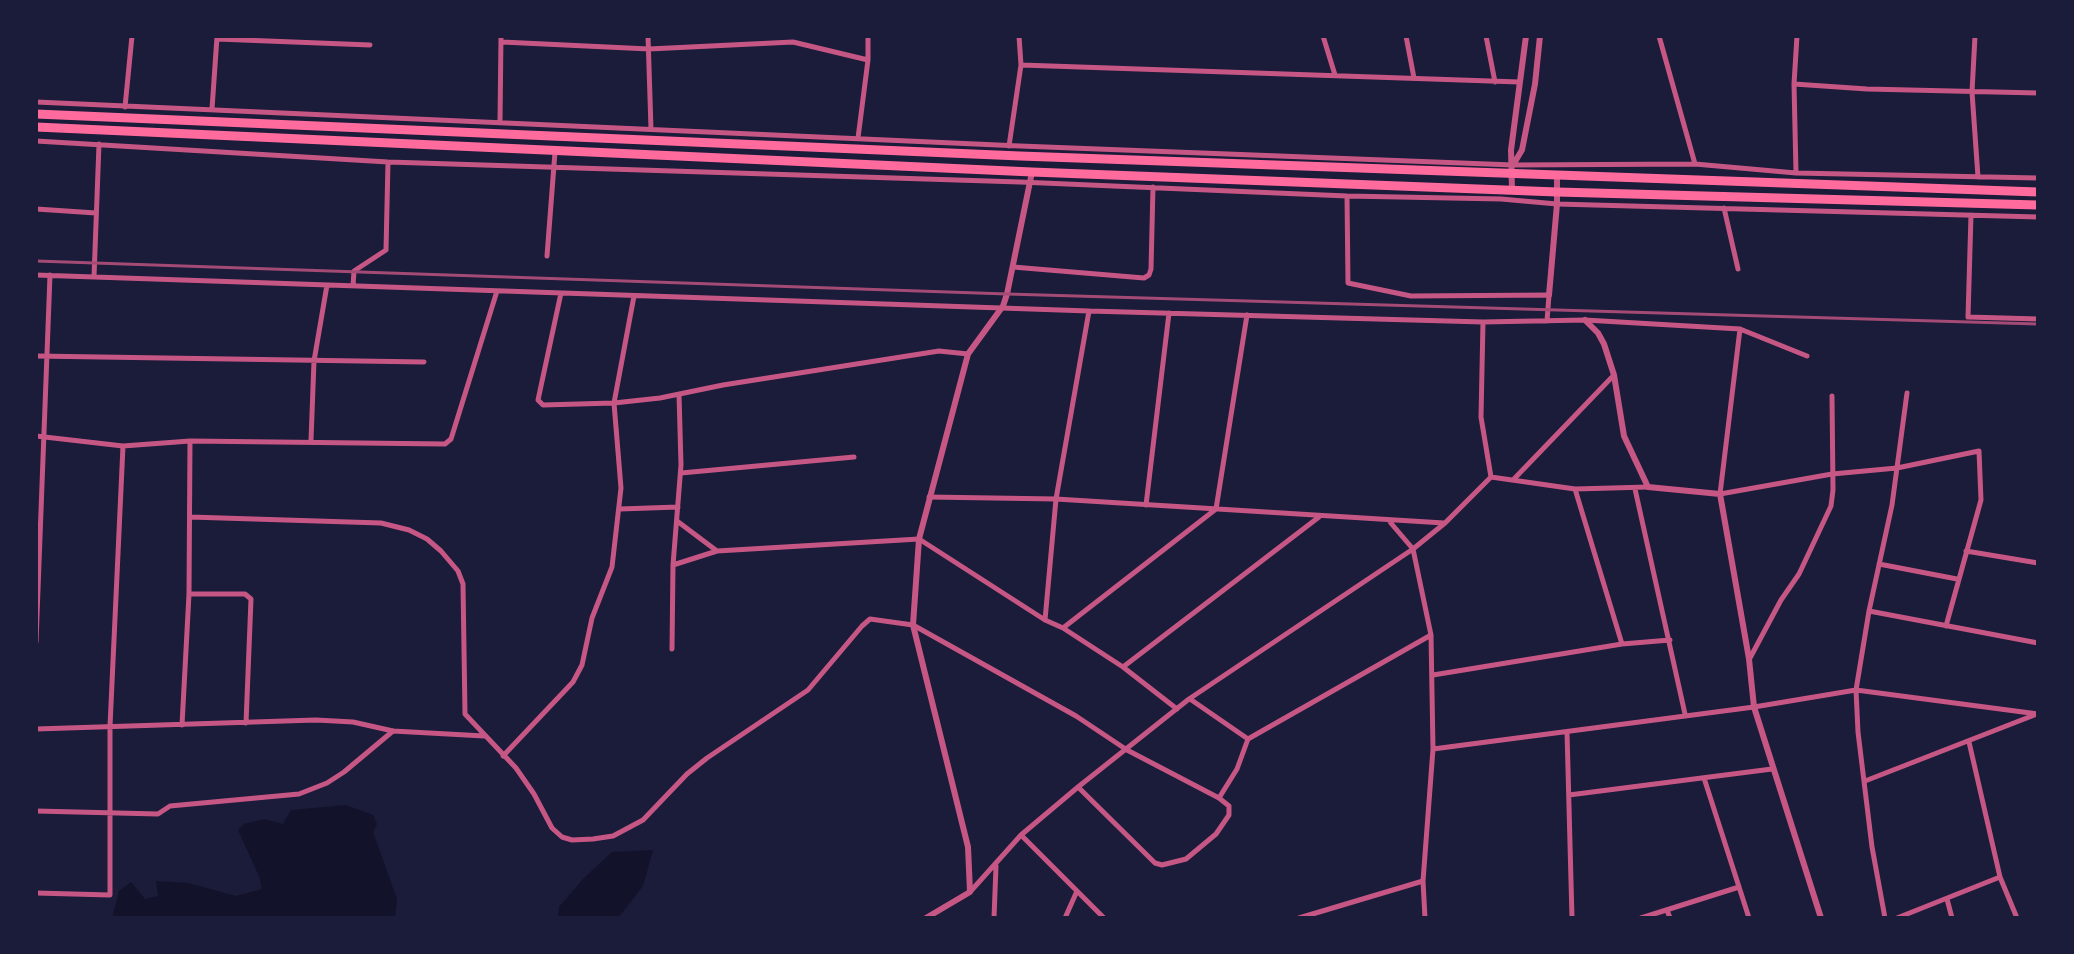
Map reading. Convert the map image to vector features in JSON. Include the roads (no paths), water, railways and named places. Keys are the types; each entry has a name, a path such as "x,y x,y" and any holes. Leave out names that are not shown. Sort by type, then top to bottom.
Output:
{"highway":[{"path":"36,114 574,138 1513,170 1557,176 2038,192"},
{"path":"36,127 1512,195 1557,192 2038,205"}],"street":[{"path":"125,107 132,36"},
{"path":"569,36 570,45"},
{"path":"648,36 651,129"},
{"path":"714,36 714,45"},
{"path":"858,138 868,36"},
{"path":"1009,146 1021,65 1019,36"},
{"path":"1323,36 1335,75"},
{"path":"1406,36 1414,78"},
{"path":"1486,36 1495,82"},
{"path":"1512,195 1511,150 1526,36"},
{"path":"1513,170 1522,150 1535,84 1540,36"},
{"path":"1659,36 1695,164"},
{"path":"1796,173 1794,84 1797,36"},
{"path":"1975,36 1972,92 1978,177"},
{"path":"212,109 217,38 370,45"},
{"path":"500,122 502,39 649,49 792,39 868,60"},
{"path":"1021,65 1519,82"},
{"path":"1794,84 2038,93"},
{"path":"36,102 1513,170 1695,164 1796,173 2038,178"},
{"path":"36,141 388,162 1347,196 1512,195 1557,204 2038,217"},
{"path":"94,277 99,144"},
{"path":"547,256 555,152"},
{"path":"353,286 354,271 386,250 388,162"},
{"path":"970,892 968,847 913,625 919,539 968,354 1003,306 1032,172"},
{"path":"1547,321 1557,176"},
{"path":"1013,267 1144,278 1151,269 1153,187"},
{"path":"1347,196 1348,283 1411,296 1549,295"},
{"path":"1724,208 1738,269"},
{"path":"36,209 96,213"},
{"path":"1971,215 1968,317 2038,319"},
{"path":"36,275 1089,311 1483,322 1585,320 1740,329 1807,356"},
{"path":"36,642 38,522 50,275"},
{"path":"311,440 314,361 327,285"},
{"path":"36,436 123,446 190,441 311,440 445,444 449,442 497,291"},
{"path":"561,293 538,400 543,405 614,403 939,351 968,354"},
{"path":"503,756 570,686 582,665 592,618 612,567 620,509 614,403 634,296"},
{"path":"1045,620 1056,499 1089,311"},
{"path":"1146,505 1169,313"},
{"path":"1063,628 1216,509 1247,315"},
{"path":"1585,320 1598,333 1614,375 1624,436 1648,487"},
{"path":"1483,322 1481,417 1491,477"},
{"path":"1740,329 1720,494 1749,659 1754,707 1821,918"},
{"path":"36,356 424,362"},
{"path":"1513,481 1614,375"},
{"path":"1885,918 1872,847 1856,690 1897,468 1907,393"},
{"path":"672,649 673,565 681,473 679,394"},
{"path":"1749,659 1799,574 1831,506 1832,396"},
{"path":"182,725 189,594 190,441"},
{"path":"36,893 110,895 110,726 123,446"},
{"path":"1491,477 1575,489 1648,487 1720,494 1832,474 1897,468 1979,451 1981,500 1946,626"},
{"path":"681,473 854,457"},
{"path":"926,918 970,892 1021,835 1189,699 1413,549 1445,523 1491,477"},
{"path":"1575,489 1622,644"},
{"path":"1635,489 1685,714"},
{"path":"929,497 1056,499 1445,523"},
{"path":"620,509 678,507"},
{"path":"1123,667 1320,516"},
{"path":"190,517 381,523 409,530 427,539 458,571 463,584 465,714 516,768 552,828 562,837 593,839 613,836 643,820 687,774 707,758 808,690 870,619 913,625 1076,716 1127,750 1219,798 1229,810 1216,834 1186,859 1162,865 1155,863 1078,787"},
{"path":"677,521 717,551"},
{"path":"1389,521 1413,549 1431,635 1433,749 1423,881 1425,918"},
{"path":"673,565 717,551 919,539 1123,667 1177,709"},
{"path":"1966,551 2038,563"},
{"path":"1879,564 1957,579"},
{"path":"189,594 245,594 251,599 246,723"},
{"path":"1869,611 2038,643"},
{"path":"1219,798 1237,769 1248,739 1431,635"},
{"path":"1433,675 1622,644 1670,640"},
{"path":"1433,749 1754,707 1856,690 2038,714 1865,781"},
{"path":"1189,699 1248,739"},
{"path":"36,729 284,720 353,722 393,731 484,736"},
{"path":"36,811 158,814 170,806 299,794 327,783 344,772 393,731"},
{"path":"1567,732 1572,918"},
{"path":"1969,742 2000,877 2017,918"},
{"path":"1569,795 1772,769"},
{"path":"1704,778 1749,918"},
{"path":"1021,835 1104,918"},
{"path":"994,918 996,865"},
{"path":"1897,918 2000,877"},
{"path":"1299,918 1423,881"},
{"path":"1641,918 1739,887"},
{"path":"1065,918 1077,891"},
{"path":"1947,899 1952,918"},
{"path":"1667,910 1670,918"}],"railway":[{"path":"36,261 1007,294 2038,324"}]}
